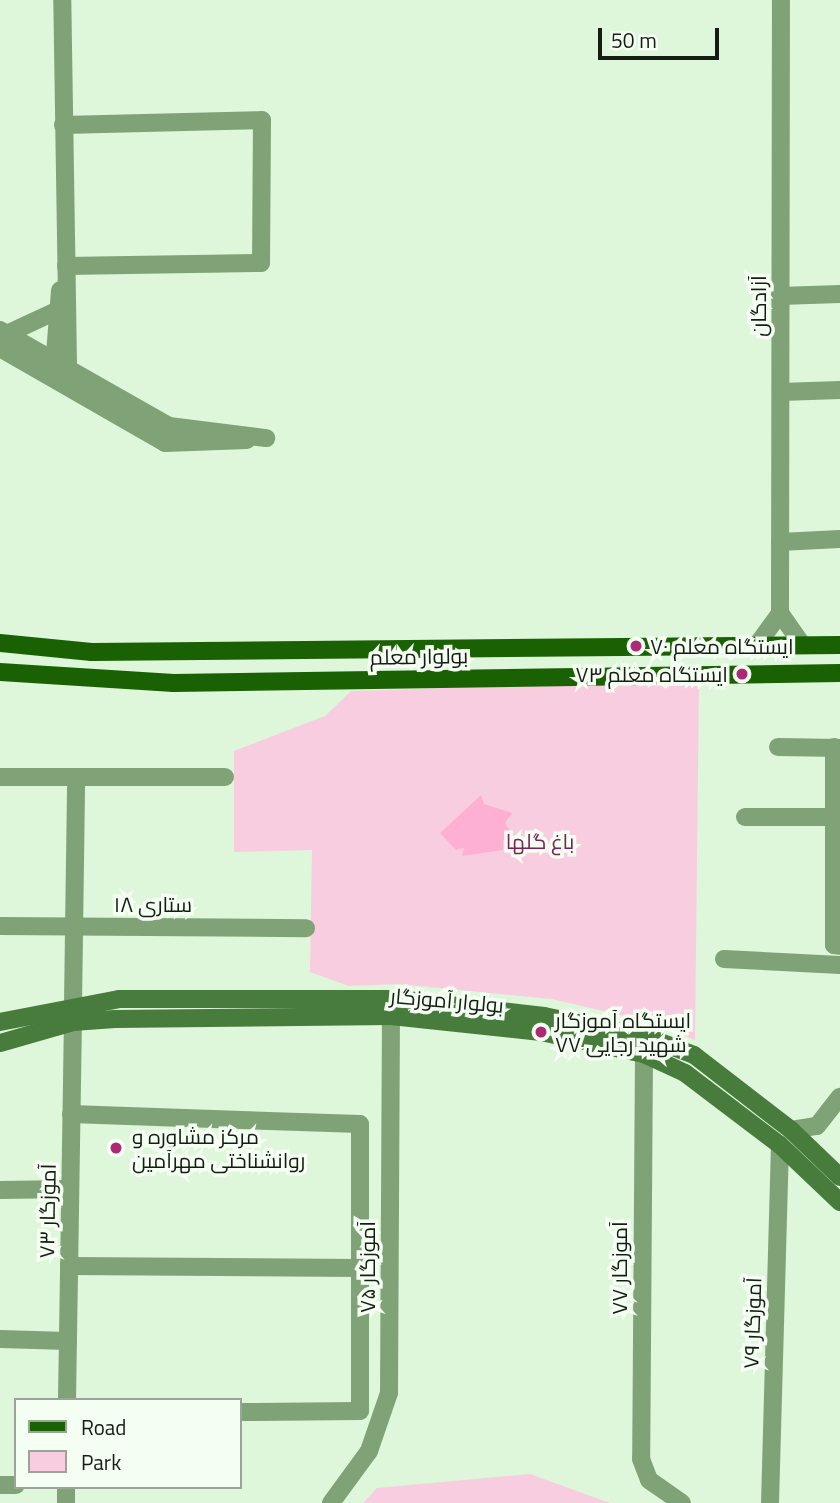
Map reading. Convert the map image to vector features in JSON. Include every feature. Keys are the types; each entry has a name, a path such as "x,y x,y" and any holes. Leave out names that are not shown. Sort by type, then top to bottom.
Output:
{"main road":[{"name":"بولوار معلم","path":"0,643 92,652 840,645"},
{"name":"بولوار معلم","path":"0,672 174,683 840,673"},
{"name":"بولوار آموزگار","path":"0,1022 73,1003 398,999 544,1016 647,1037 694,1055 790,1129 840,1177"},
{"name":"بولوار آموزگار","path":"0,1043 73,1022 391,1016 541,1032 643,1054 685,1073 780,1145 840,1202"}],"street":[{"path":"59,365 65,266 62,0"},
{"name":"آزادگان","path":"780,613 781,0"},
{"path":"63,125 262,120 261,263 65,266"},
{"path":"3,337 59,365 169,426 266,438 210,446 165,443 59,365 54,312 65,266"},
{"path":"780,296 840,294"},
{"path":"3,337 54,312"},
{"path":"780,392 840,390"},
{"path":"780,542 840,539"},
{"path":"757,645 780,613 802,645"},
{"path":"778,747 837,748 834,945 840,946"},
{"path":"0,777 225,777"},
{"path":"73,1003 76,777"},
{"path":"744,817 837,817"},
{"name":"ستاری ۱۸","path":"0,926 306,928"},
{"path":"724,959 840,965"},
{"name":"آموزگار ۷۵","path":"331,1503 369,1451 389,1393 391,1016"},
{"name":"۷۳ آموزگار","path":"67,1398 73,1022"},
{"name":"۷۷ آموزگار","path":"643,1054 640,1435 649,1480 682,1503"},
{"path":"790,1129 817,1126 840,1097"},
{"path":"71,1114 355,1122 361,1130 360,1411 242,1412"},
{"name":"۷۹ آموزگار","path":"770,1503 780,1145"},
{"path":"0,1190 70,1189"},
{"path":"69,1266 360,1268"},
{"path":"0,1339 68,1341"}],"green space":[{"name":"باغ گلها","path":"699,680 695,1040 650,1022 552,999 399,984 349,986 310,972 312,850 234,852 234,751 325,716 351,691"},
{"path":"530,1474 610,1503 363,1503 377,1488"}],"shaded area":[{"path":"481,795 484,804 512,813 505,823 512,834 503,840 503,850 462,856 464,848 456,850 440,833"}],"place":[{"name":"ایستگاه معلم ۷۰","path":"636,646"},
{"name":"ایستگاه معلم ۷۳","path":"742,674"},
{"name":"ایستگاه آموزگار شهید رجایی ۷۷","path":"541,1032"},
{"name":"مرکز مشاوره و روانشناختی مهرآمین","path":"116,1148"}]}
